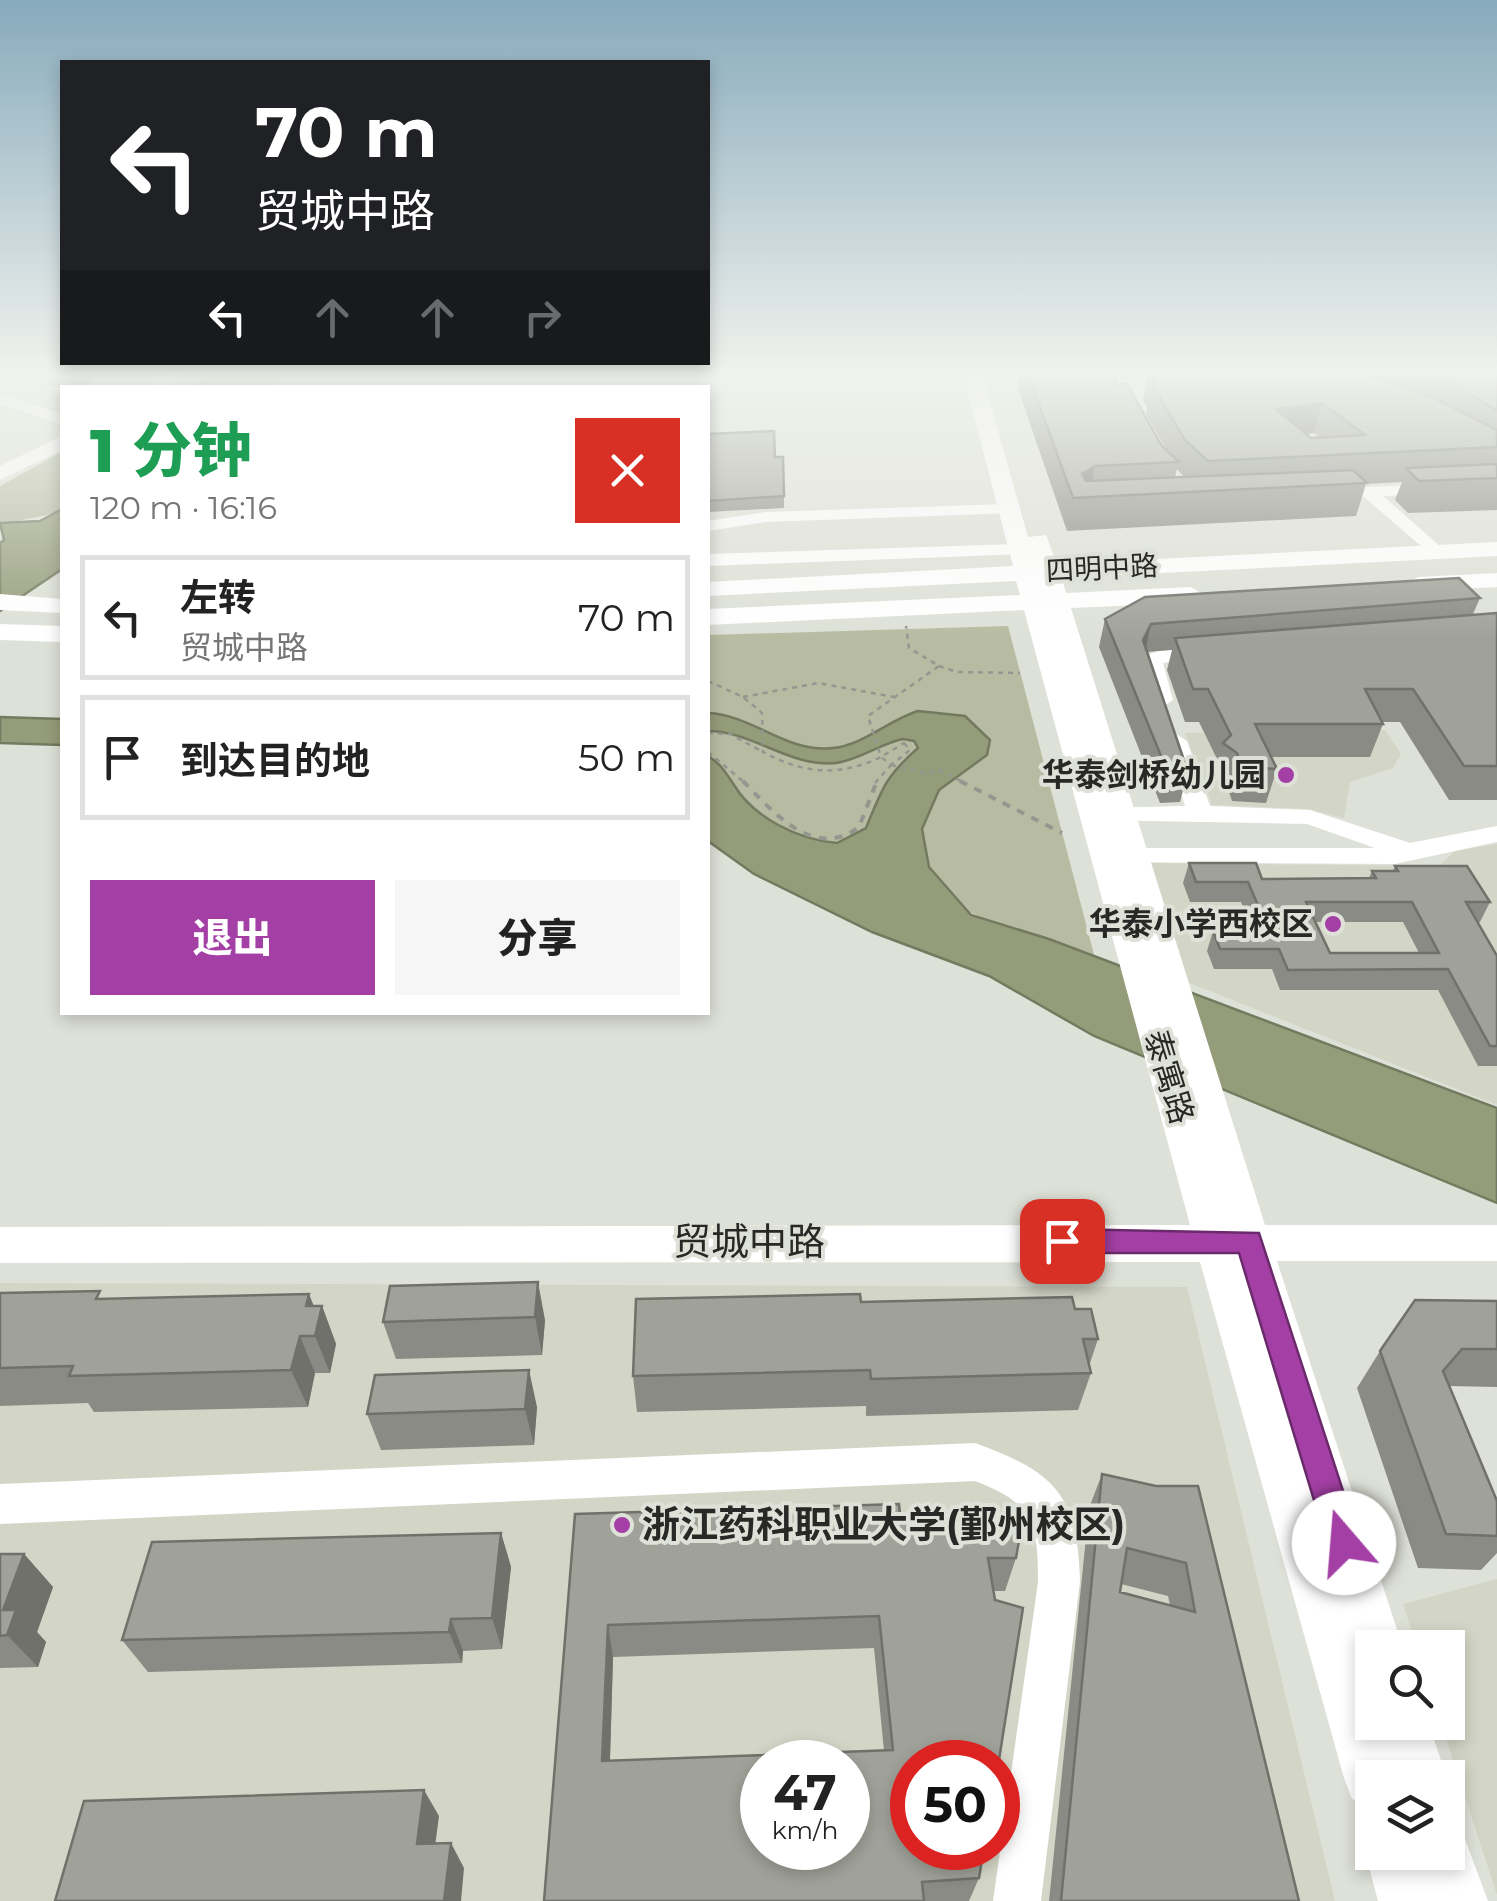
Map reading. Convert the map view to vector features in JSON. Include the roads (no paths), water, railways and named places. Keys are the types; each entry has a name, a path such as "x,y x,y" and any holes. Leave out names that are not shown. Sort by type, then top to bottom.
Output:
{"main road":[{"name":"泰寓路","path":"997,463 1007,509 1122,814 1134,856 1153,967 1186,1083 1234,1241 1370,1630"},
{"name":"泰寓路","path":"1004,463 1030,564"},
{"name":"四明中路","path":"710,589 1030,564 1497,548"},
{"path":"1390,585 1497,580"},
{"name":"四明中路","path":"710,617 1216,594"},
{"path":"9,602 60,606"},
{"name":"泰寓路","path":"1045,602 1104,856 1153,967"},
{"path":"0,632 60,634"},
{"name":"泰寓路","path":"1234,1241 1368,1760"},
{"name":"贸城中路","path":"0,1245 1497,1243"},
{"path":"1399,1870 1408,1901"},
{"path":"1447,1870 1456,1901"}],"street":[{"path":"1311,494 1497,486"},
{"path":"1359,492 1424,552"},
{"path":"710,526 766,517 1007,509"},
{"path":"710,560 1030,564"},
{"path":"1448,582 1473,606"},
{"path":"1200,813 1151,668 1155,658 1163,656 1222,652"},
{"path":"1094,815 1310,817 1409,851"},
{"path":"1104,856 1395,856 1497,834"},
{"path":"0,1504 975,1462 1009,1473 1039,1492 1060,1531 1059,1582 1017,1901"}],"place":[{"name":"华泰剑桥幼儿园","path":"1286,775"},
{"name":"华泰小学西校区","path":"1333,924"},
{"name":"浙江药科职业大学(鄞州校区)","path":"622,1525"}]}
